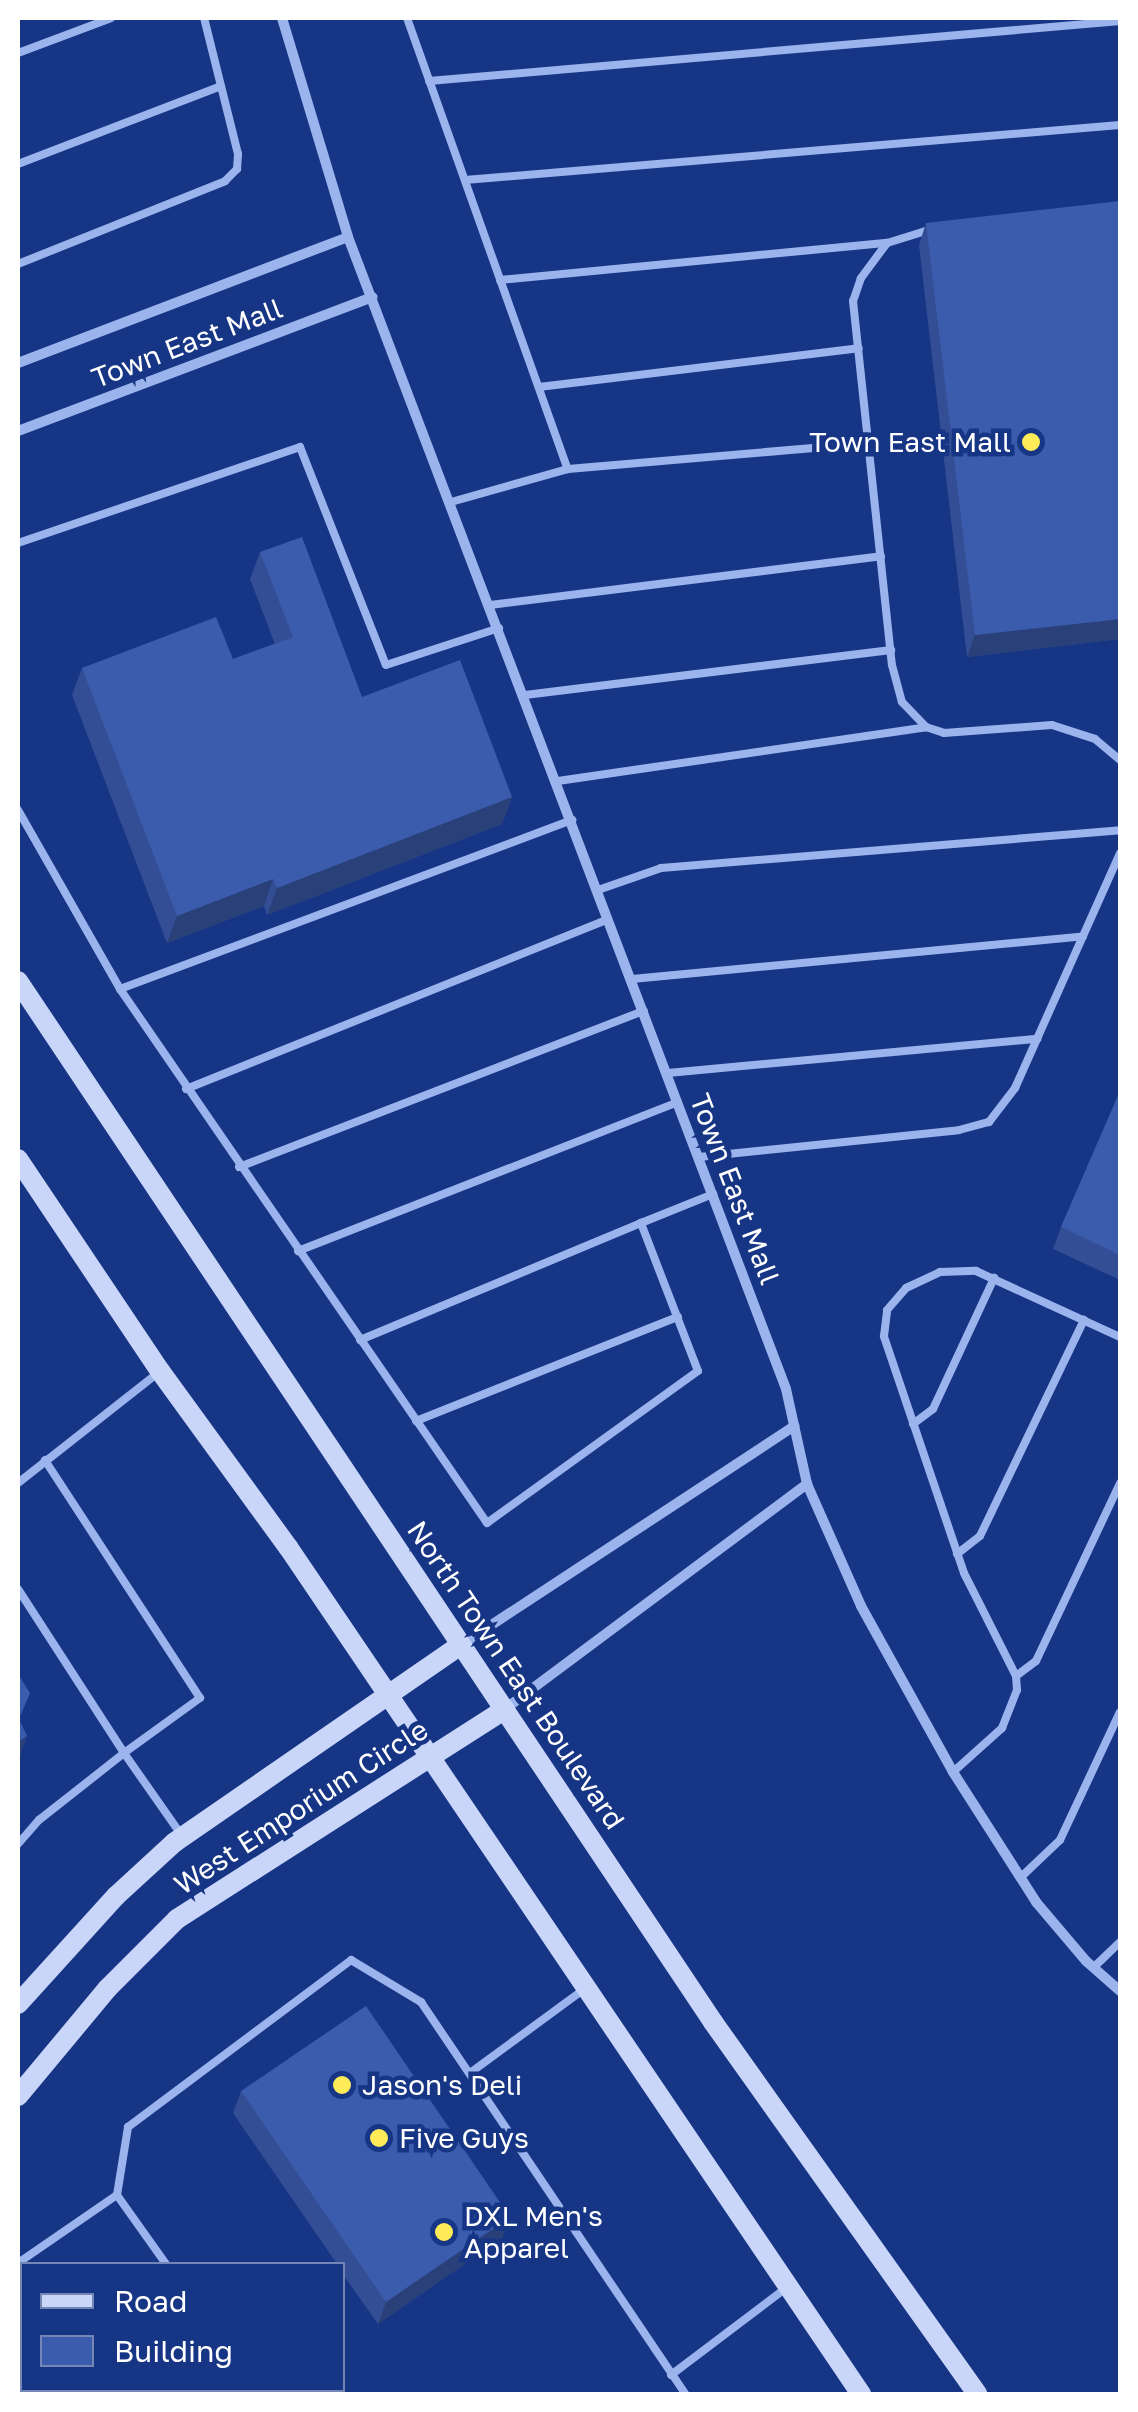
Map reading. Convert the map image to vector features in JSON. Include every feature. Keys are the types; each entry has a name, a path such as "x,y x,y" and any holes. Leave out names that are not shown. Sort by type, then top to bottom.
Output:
{"main road":[{"name":"North Town East Boulevard","path":"18,981 713,2022 977,2394"},
{"path":"18,1159 160,1371 389,1696 861,2394"},
{"name":"West Emporium Circle","path":"18,2004 116,1896 183,1837 462,1645"},
{"name":"West Emporium Circle","path":"18,2096 107,1989 178,1919 272,1854 504,1709"}],"street":[{"name":"Town East Mall","path":"282,18 348,237 786,1388 807,1484 862,1606 953,1772 1020,1878 1093,1968 1120,1992"},
{"name":"Town East Mall","path":"18,364 348,237"},
{"name":"Town East Mall","path":"18,431 372,296"},
{"path":"462,1645 794,1426"},
{"path":"504,1709 807,1484"}],"lane":[{"path":"18,53 111,18"},
{"path":"18,264 225,180 237,170 238,154 204,18"},
{"path":"407,18 568,469"},
{"path":"430,81 1120,21"},
{"path":"18,164 220,86"},
{"path":"465,180 1120,125"},
{"path":"500,280 886,243 946,228"},
{"path":"886,243 861,278 853,301 890,650 902,702 926,727"},
{"path":"538,386 859,348"},
{"path":"451,502 568,469 869,443"},
{"path":"18,543 300,447 386,665 500,628"},
{"path":"490,605 881,556"},
{"path":"525,695 890,650"},
{"path":"558,781 926,727 963,734 1052,725 1095,739 1120,760"},
{"path":"18,810 120,989 486,1523 698,1370 642,1223"},
{"path":"120,989 572,820"},
{"path":"598,890 661,868 1120,830"},
{"path":"699,1156 959,1130 989,1122 1014,1088 1120,853"},
{"path":"186,1089 610,919"},
{"path":"632,979 1083,936"},
{"path":"239,1167 644,1011"},
{"path":"668,1073 1037,1040"},
{"path":"298,1252 678,1102"},
{"path":"360,1340 712,1194"},
{"path":"953,1772 1002,1728 1017,1690 1016,1676 957,1554 884,1336 887,1310 906,1288 940,1272 976,1270 1120,1336"},
{"path":"913,1424 933,1409 994,1278"},
{"path":"416,1422 678,1317"},
{"path":"957,1554 980,1536 1084,1320"},
{"path":"19,1478 160,1371"},
{"path":"18,1844 39,1820 200,1698 45,1460"},
{"path":"1016,1676 1036,1661 1120,1483"},
{"path":"18,1589 183,1837"},
{"path":"1020,1878 1060,1840 1120,1712"},
{"path":"1093,1968 1120,1942"},
{"path":"165,2262 117,2195 128,2127 351,1960 421,2002 684,2394"},
{"path":"470,2073 586,1989"},
{"path":"19,2260 117,2195"},
{"path":"672,2375 789,2285"}],"building":[{"name":"Town East Mall","path":"1120,201 1120,619 975,635 926,223"},
{"path":"302,537 362,697 460,660 512,797 277,888 273,879 177,916 82,668 216,617 233,659 293,637 260,552"},
{"path":"1120,1091 1120,1255 1061,1227"},
{"path":"18,1674 30,1693 19,1719 27,1736 18,1742"},
{"path":"366,2006 510,2217 386,2302 241,2091"},
{"path":"20,2350 20,2389 18,2386"},
{"path":"22,2392 209,2394 23,2394"}],"place":[{"name":"Town East Mall","path":"1031,442"},
{"name":"Jason's Deli","path":"342,2085"},
{"name":"Five Guys","path":"379,2138"},
{"name":"DXL Men's Apparel","path":"444,2232"}]}
